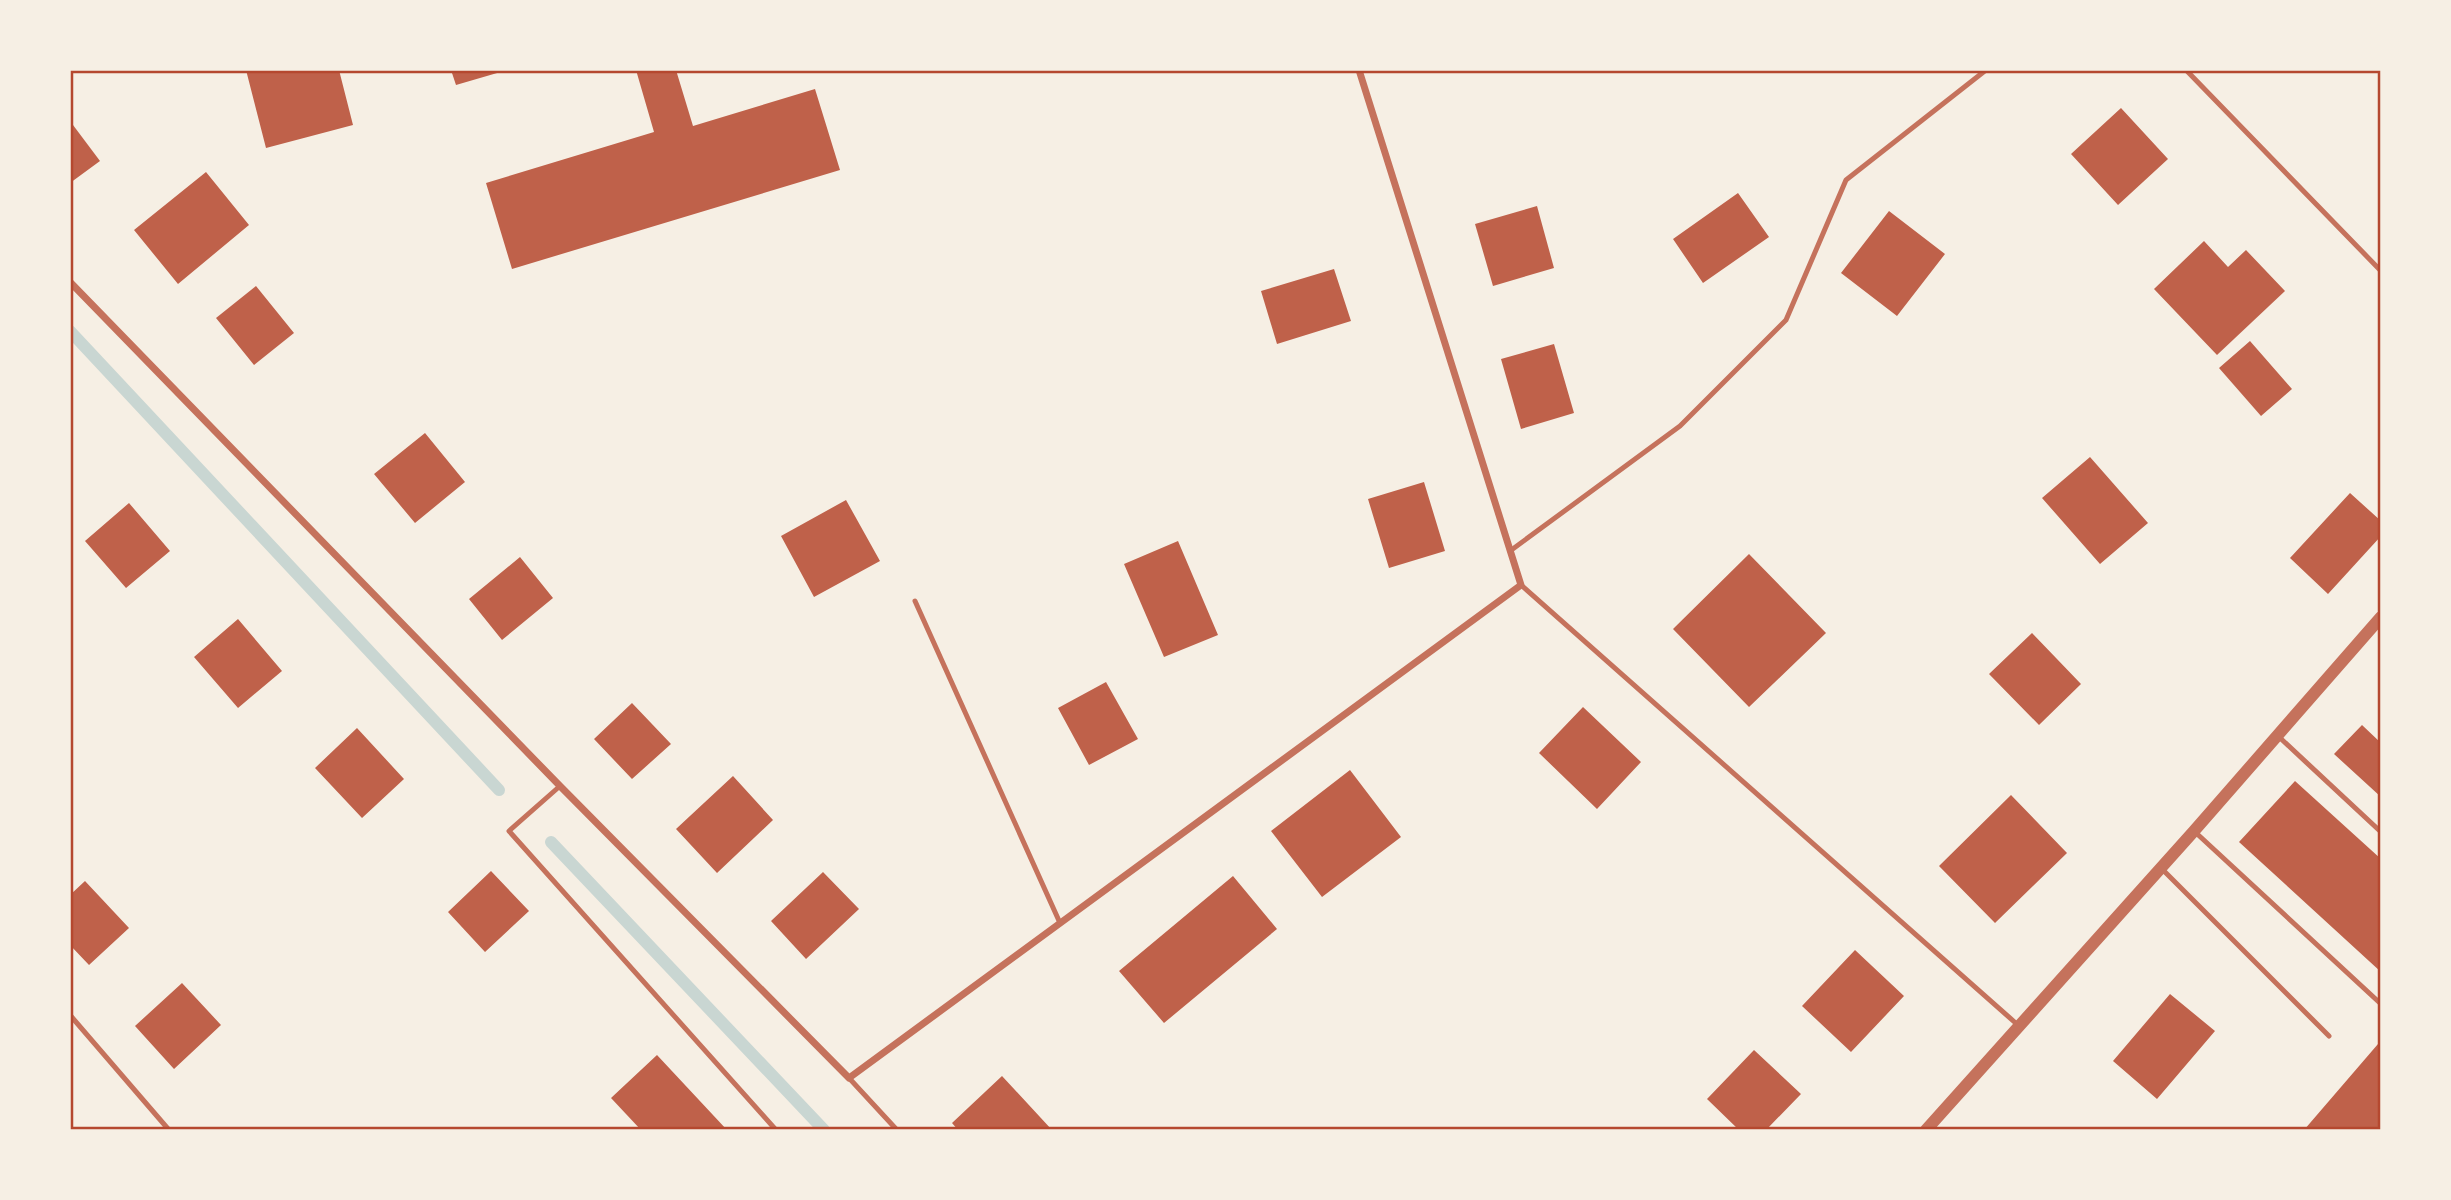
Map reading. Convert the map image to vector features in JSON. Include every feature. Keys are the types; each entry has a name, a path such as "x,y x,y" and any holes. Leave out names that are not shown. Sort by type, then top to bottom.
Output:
{"street":[{"path":"70,282 560,786 849,1078 1521,585 1359,70"},
{"path":"1926,1130 2381,617"}],"lane":[{"path":"1510,551 1680,426 1786,320 1846,180 1986,70"},
{"path":"2186,70 2381,271"},
{"path":"1521,585 2020,1027"},
{"path":"915,601 1060,923"},
{"path":"2278,736 2381,832"},
{"path":"560,786 509,831 776,1130"},
{"path":"2194,831 2381,1004"},
{"path":"2161,868 2329,1036"},
{"path":"70,1015 169,1130"},
{"path":"849,1078 897,1130"}],"building":[{"path":"246,70 339,70 353,125 266,148"},
{"path":"451,70 504,70 504,71 456,85"},
{"path":"636,70 676,70 693,126 815,89 840,170 512,269 486,183 654,132"},
{"path":"2121,108 2168,159 2118,205 2071,154"},
{"path":"70,121 100,161 70,183"},
{"path":"206,172 249,225 178,284 134,230"},
{"path":"1738,193 1769,237 1703,283 1673,239"},
{"path":"1537,206 1554,268 1493,286 1475,224"},
{"path":"1889,211 1945,254 1897,316 1841,273"},
{"path":"2204,241 2228,267 2246,250 2285,291 2217,355 2154,289"},
{"path":"1334,269 1351,321 1277,344 1261,291"},
{"path":"256,286 294,333 254,365 216,318"},
{"path":"2250,341 2292,389 2261,416 2219,368"},
{"path":"1554,344 1574,413 1521,429 1501,359"},
{"path":"425,433 465,482 415,523 374,474"},
{"path":"2090,457 2148,523 2100,564 2042,498"},
{"path":"1424,482 1445,551 1389,568 1368,499"},
{"path":"2350,493 2381,521 2381,536 2328,594 2290,558"},
{"path":"846,500 880,561 814,597 781,536"},
{"path":"129,503 170,551 126,588 85,541"},
{"path":"1178,541 1218,635 1164,657 1124,564"},
{"path":"1749,554 1826,633 1749,707 1673,629"},
{"path":"520,557 553,598 502,640 469,599"},
{"path":"238,619 282,671 238,708 194,657"},
{"path":"2032,633 2081,684 2039,725 1989,674"},
{"path":"1106,682 1138,739 1089,765 1058,708"},
{"path":"632,703 671,744 632,779 594,739"},
{"path":"1583,707 1641,762 1597,809 1539,753"},
{"path":"2362,725 2381,743 2381,797 2334,754"},
{"path":"357,728 404,779 362,818 315,768"},
{"path":"1350,770 1401,837 1322,897 1271,831"},
{"path":"733,776 773,820 717,873 676,829"},
{"path":"2295,781 2381,859 2381,972 2239,842"},
{"path":"2011,795 2067,853 1995,923 1939,866"},
{"path":"491,871 529,911 485,952 448,912"},
{"path":"823,872 859,909 806,959 771,921"},
{"path":"1233,876 1277,929 1164,1023 1119,971"},
{"path":"85,881 129,928 89,965 70,945 70,895"},
{"path":"1855,950 1904,996 1851,1052 1802,1006"},
{"path":"182,983 221,1025 174,1069 135,1026"},
{"path":"2170,994 2215,1031 2157,1099 2113,1061"},
{"path":"2378,1044 2381,1047 2381,1130 2304,1130"},
{"path":"1754,1050 1801,1094 1766,1130 1739,1130 1707,1099"},
{"path":"657,1055 727,1130 641,1130 611,1098"},
{"path":"1002,1076 1052,1130 958,1130 952,1123"}],"waterway":[{"path":"70,331 499,790"},
{"path":"551,842 824,1130"}]}
